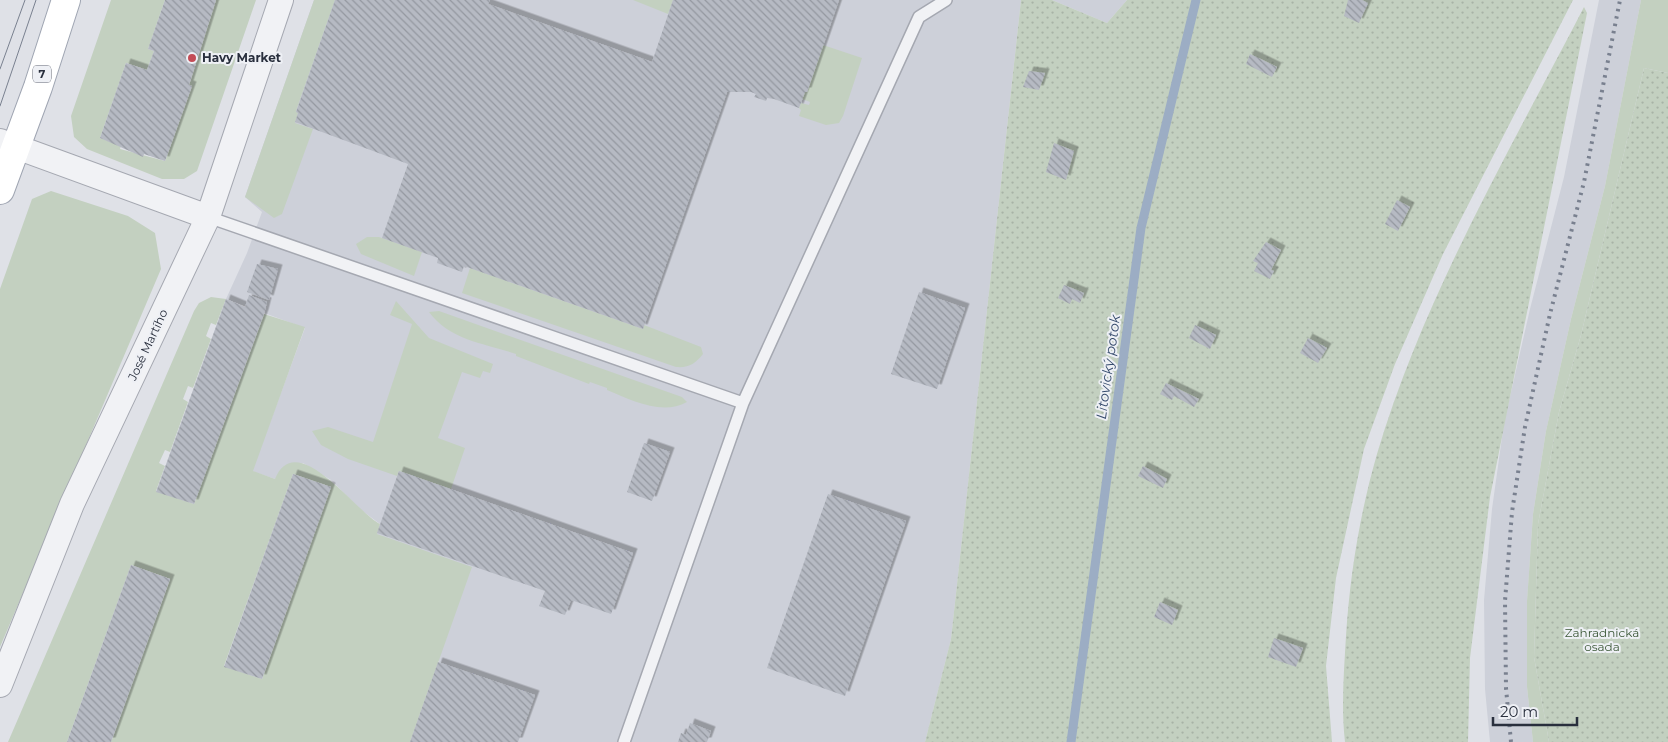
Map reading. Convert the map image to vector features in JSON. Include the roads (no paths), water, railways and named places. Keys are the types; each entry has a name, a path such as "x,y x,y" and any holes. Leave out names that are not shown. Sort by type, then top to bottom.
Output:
{"main road":[{"name":"7","path":"0,190 8,144 66,0"}],"street":[{"name":"José Martího","path":"0,685 72,504 208,217 281,0"},
{"path":"8,144 208,217"}],"lane":[{"path":"624,742 743,403 919,17 946,0"},
{"path":"208,217 743,403"}],"waterway":[{"name":"Litovický potok","path":"1071,742 1141,228 1196,0"}],"tram line":[{"path":"0,69 25,0"},
{"path":"0,106 36,0"}],"railway":[{"path":"1511,742 1506,688 1505,601 1512,512 1525,427 1550,314 1584,182 1620,0"}],"place":[{"name":"Havy Market","path":"192,58"}],"park label":[{"name":"Zahradnická osada","path":"1602,640"}]}
